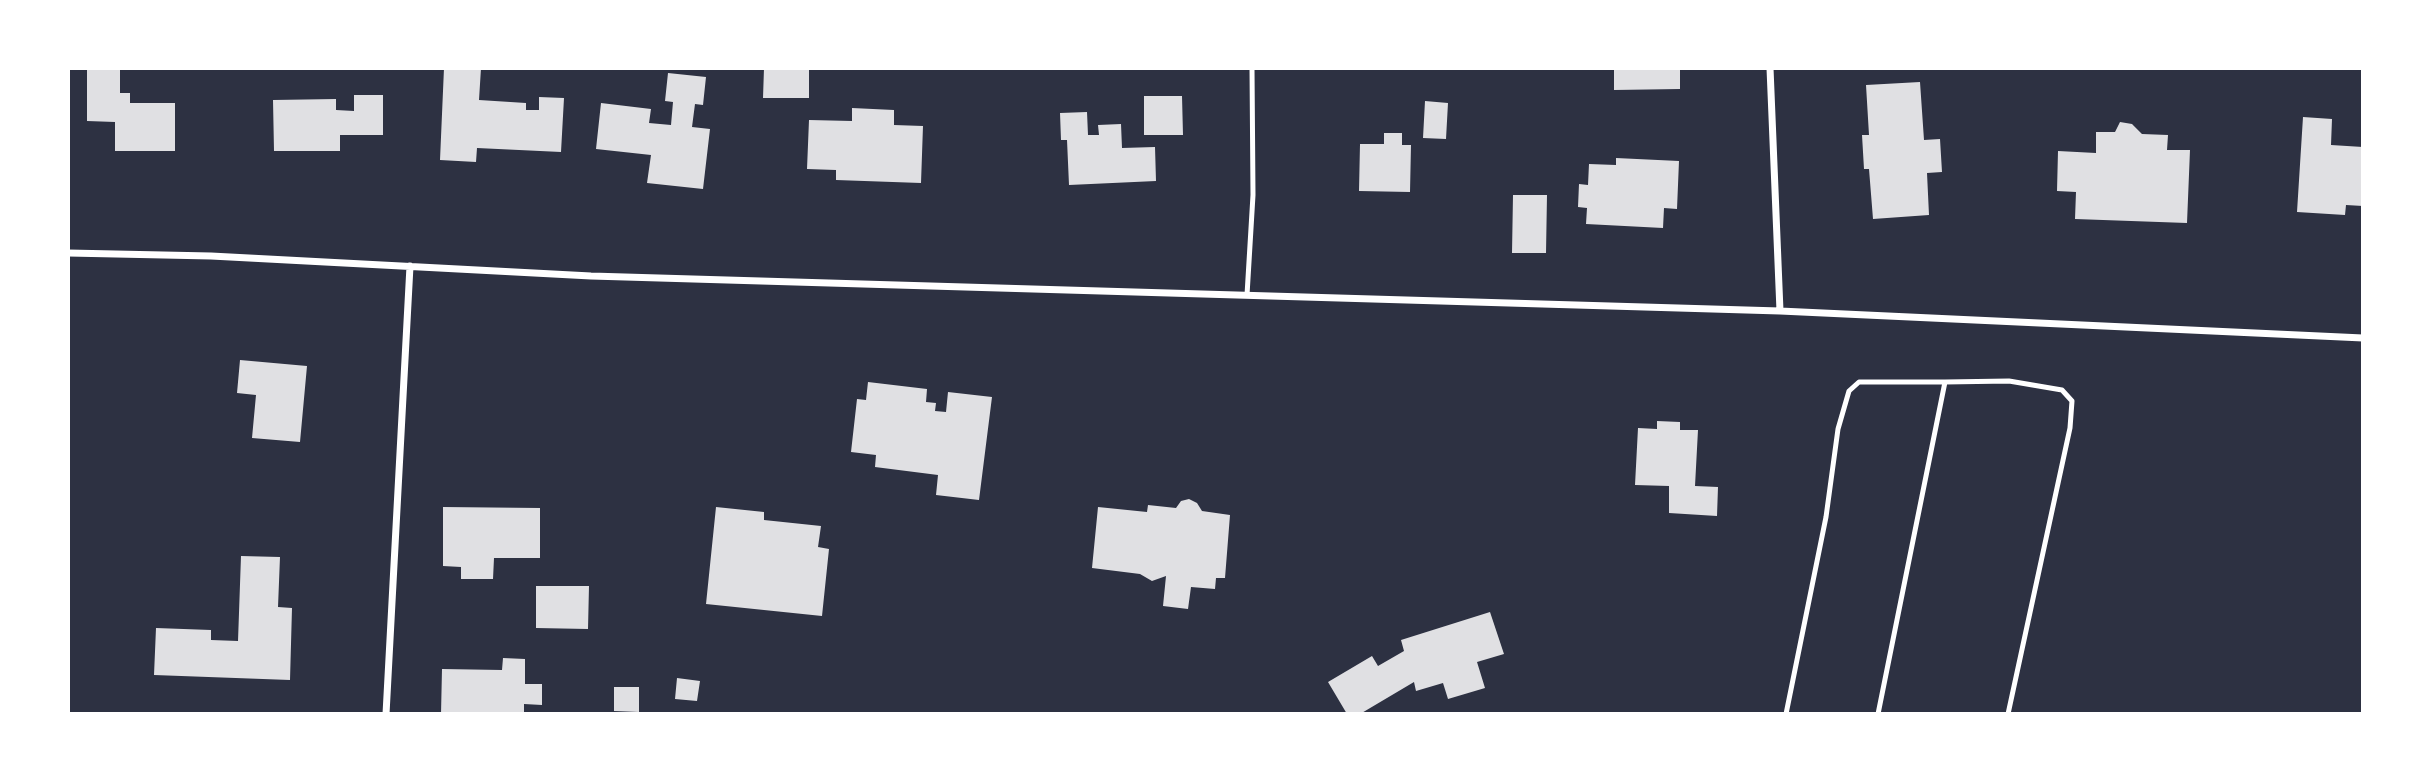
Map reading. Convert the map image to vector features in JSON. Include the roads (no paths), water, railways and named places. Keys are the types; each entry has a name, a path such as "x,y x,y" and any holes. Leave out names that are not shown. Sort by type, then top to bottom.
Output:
{"street":[{"path":"1770,68 1780,311"},
{"path":"68,253 211,256 591,276 1780,311 2363,338"},
{"path":"386,714 410,266"}],"lane":[{"path":"1247,295 1253,195 1251,68"},
{"path":"1786,714 1826,517 1838,429 1849,391 1859,382 2009,381 2062,390 2073,401 2070,428 2008,714"},
{"path":"1878,714 1945,382"}]}
